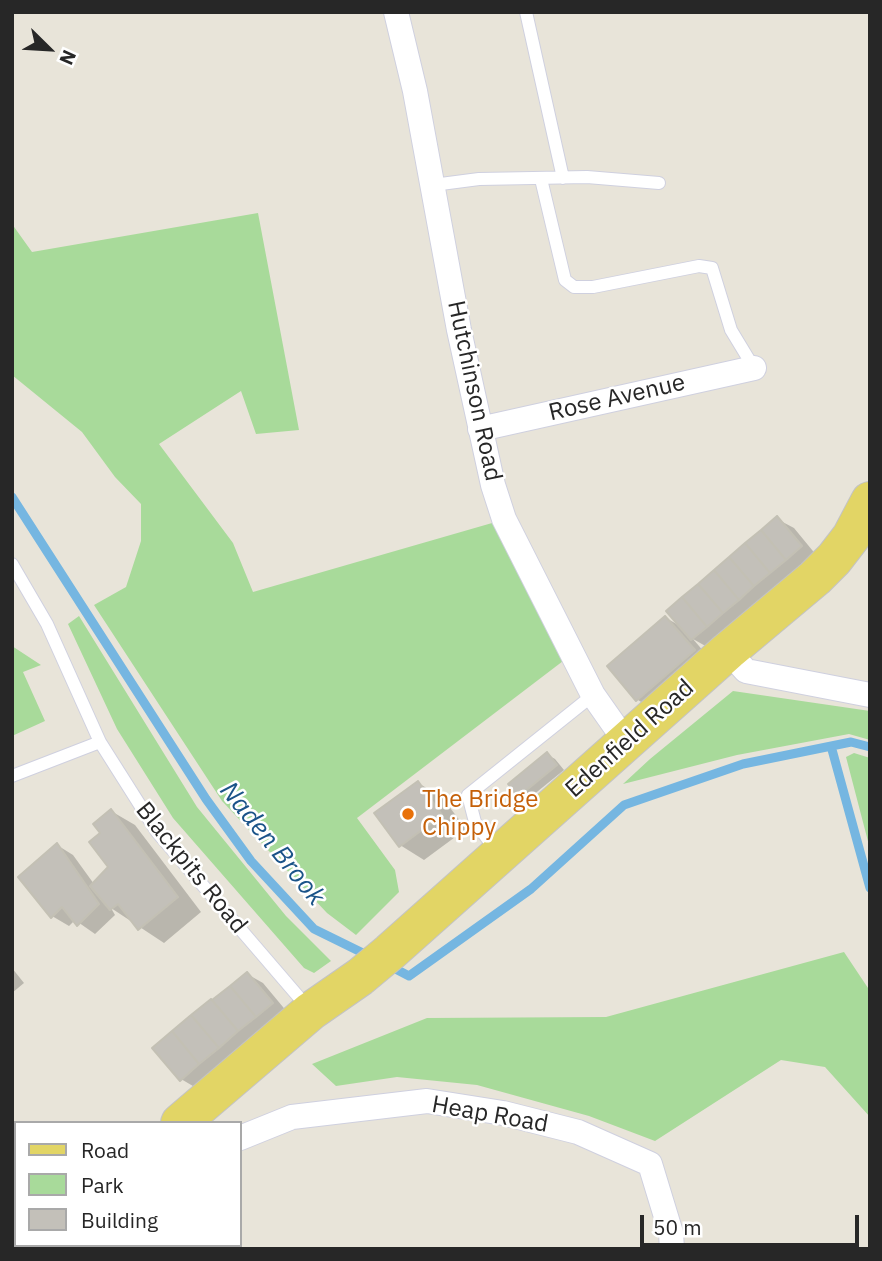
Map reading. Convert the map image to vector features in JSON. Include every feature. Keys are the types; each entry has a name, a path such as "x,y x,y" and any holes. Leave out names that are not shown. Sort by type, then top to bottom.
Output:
{"main road":[{"name":"Edenfield Road","path":"182,1121 311,1011 390,952 834,559 851,537 870,501"}],"street":[{"name":"Hutchinson Road","path":"396,12 415,91 480,429 504,519 593,695 626,743"},
{"name":"Rose Avenue","path":"480,429 754,368"},
{"path":"728,651 746,671 870,695"},
{"name":"Heap Road","path":"242,1137 292,1117 427,1101 503,1113 578,1132 650,1164 671,1233 672,1249"}],"lane":[{"path":"526,12 563,178"},
{"path":"433,185 479,178 628,179 659,183"},
{"path":"541,179 565,280 574,286 593,287 699,266 712,268 731,330 754,368"},
{"name":"Blackpits Road","path":"12,564 47,624 100,742 157,832 311,1011"},
{"path":"499,855 475,822 468,795 593,695"},
{"path":"12,776 100,742"}],"green space":[{"path":"258,213 299,430 256,434 241,391 159,444 233,543 253,592 499,521 567,658 357,818 395,870 399,892 356,935 327,913 222,801 94,605 126,587 141,541 141,504 115,477 82,432 12,375 12,224 32,252"},
{"path":"79,616 197,807 286,916 331,961 314,973 304,968 173,818 117,729 68,624"},
{"path":"12,646 41,665 23,672 45,721 12,736"},
{"path":"733,691 870,711 870,740 849,734 737,755 623,784"},
{"path":"854,753 870,758 870,849 846,757"},
{"path":"844,952 870,991 870,1117 825,1067 781,1060 655,1141 589,1116 477,1085 397,1077 336,1086 312,1064 427,1018 606,1017"}],"building":[{"path":"777,516 802,546 786,560 761,530"},
{"path":"761,530 786,560 770,573 745,543"},
{"path":"745,543 770,573 754,586 729,557"},
{"path":"729,557 754,586 739,600 714,570"},
{"path":"714,570 739,600 723,613 698,584"},
{"path":"698,584 723,613 707,627 682,597"},
{"path":"682,597 707,627 691,640 666,611"},
{"path":"665,616 695,650 636,701 607,666"},
{"path":"547,752 557,765 518,797 508,784"},
{"name":"The Bridge Chippy","path":"418,781 442,815 399,847 374,813"},
{"path":"111,809 178,897 138,930 118,904 110,910 90,886 108,867 89,842 100,833 93,824"},
{"path":"57,843 99,904 77,926 62,907 51,918 18,877"},
{"path":"247,972 273,1003 256,1017 230,986"},
{"path":"230,986 256,1017 238,1031 212,1000"},
{"path":"211,999 238,1031 219,1048 191,1015"},
{"path":"191,1015 219,1048 199,1064 172,1031"},
{"path":"172,1031 199,1064 180,1081 152,1048"}],"waterway":[{"name":"Naden Brook","path":"12,497 206,799 251,861 314,929 369,956"},
{"name":"Naden Brook","path":"388,965 409,976 531,889 624,805 743,764 851,742 870,747"},
{"path":"831,746 870,888"}],"place":[{"name":"The Bridge Chippy","path":"408,814"}]}
